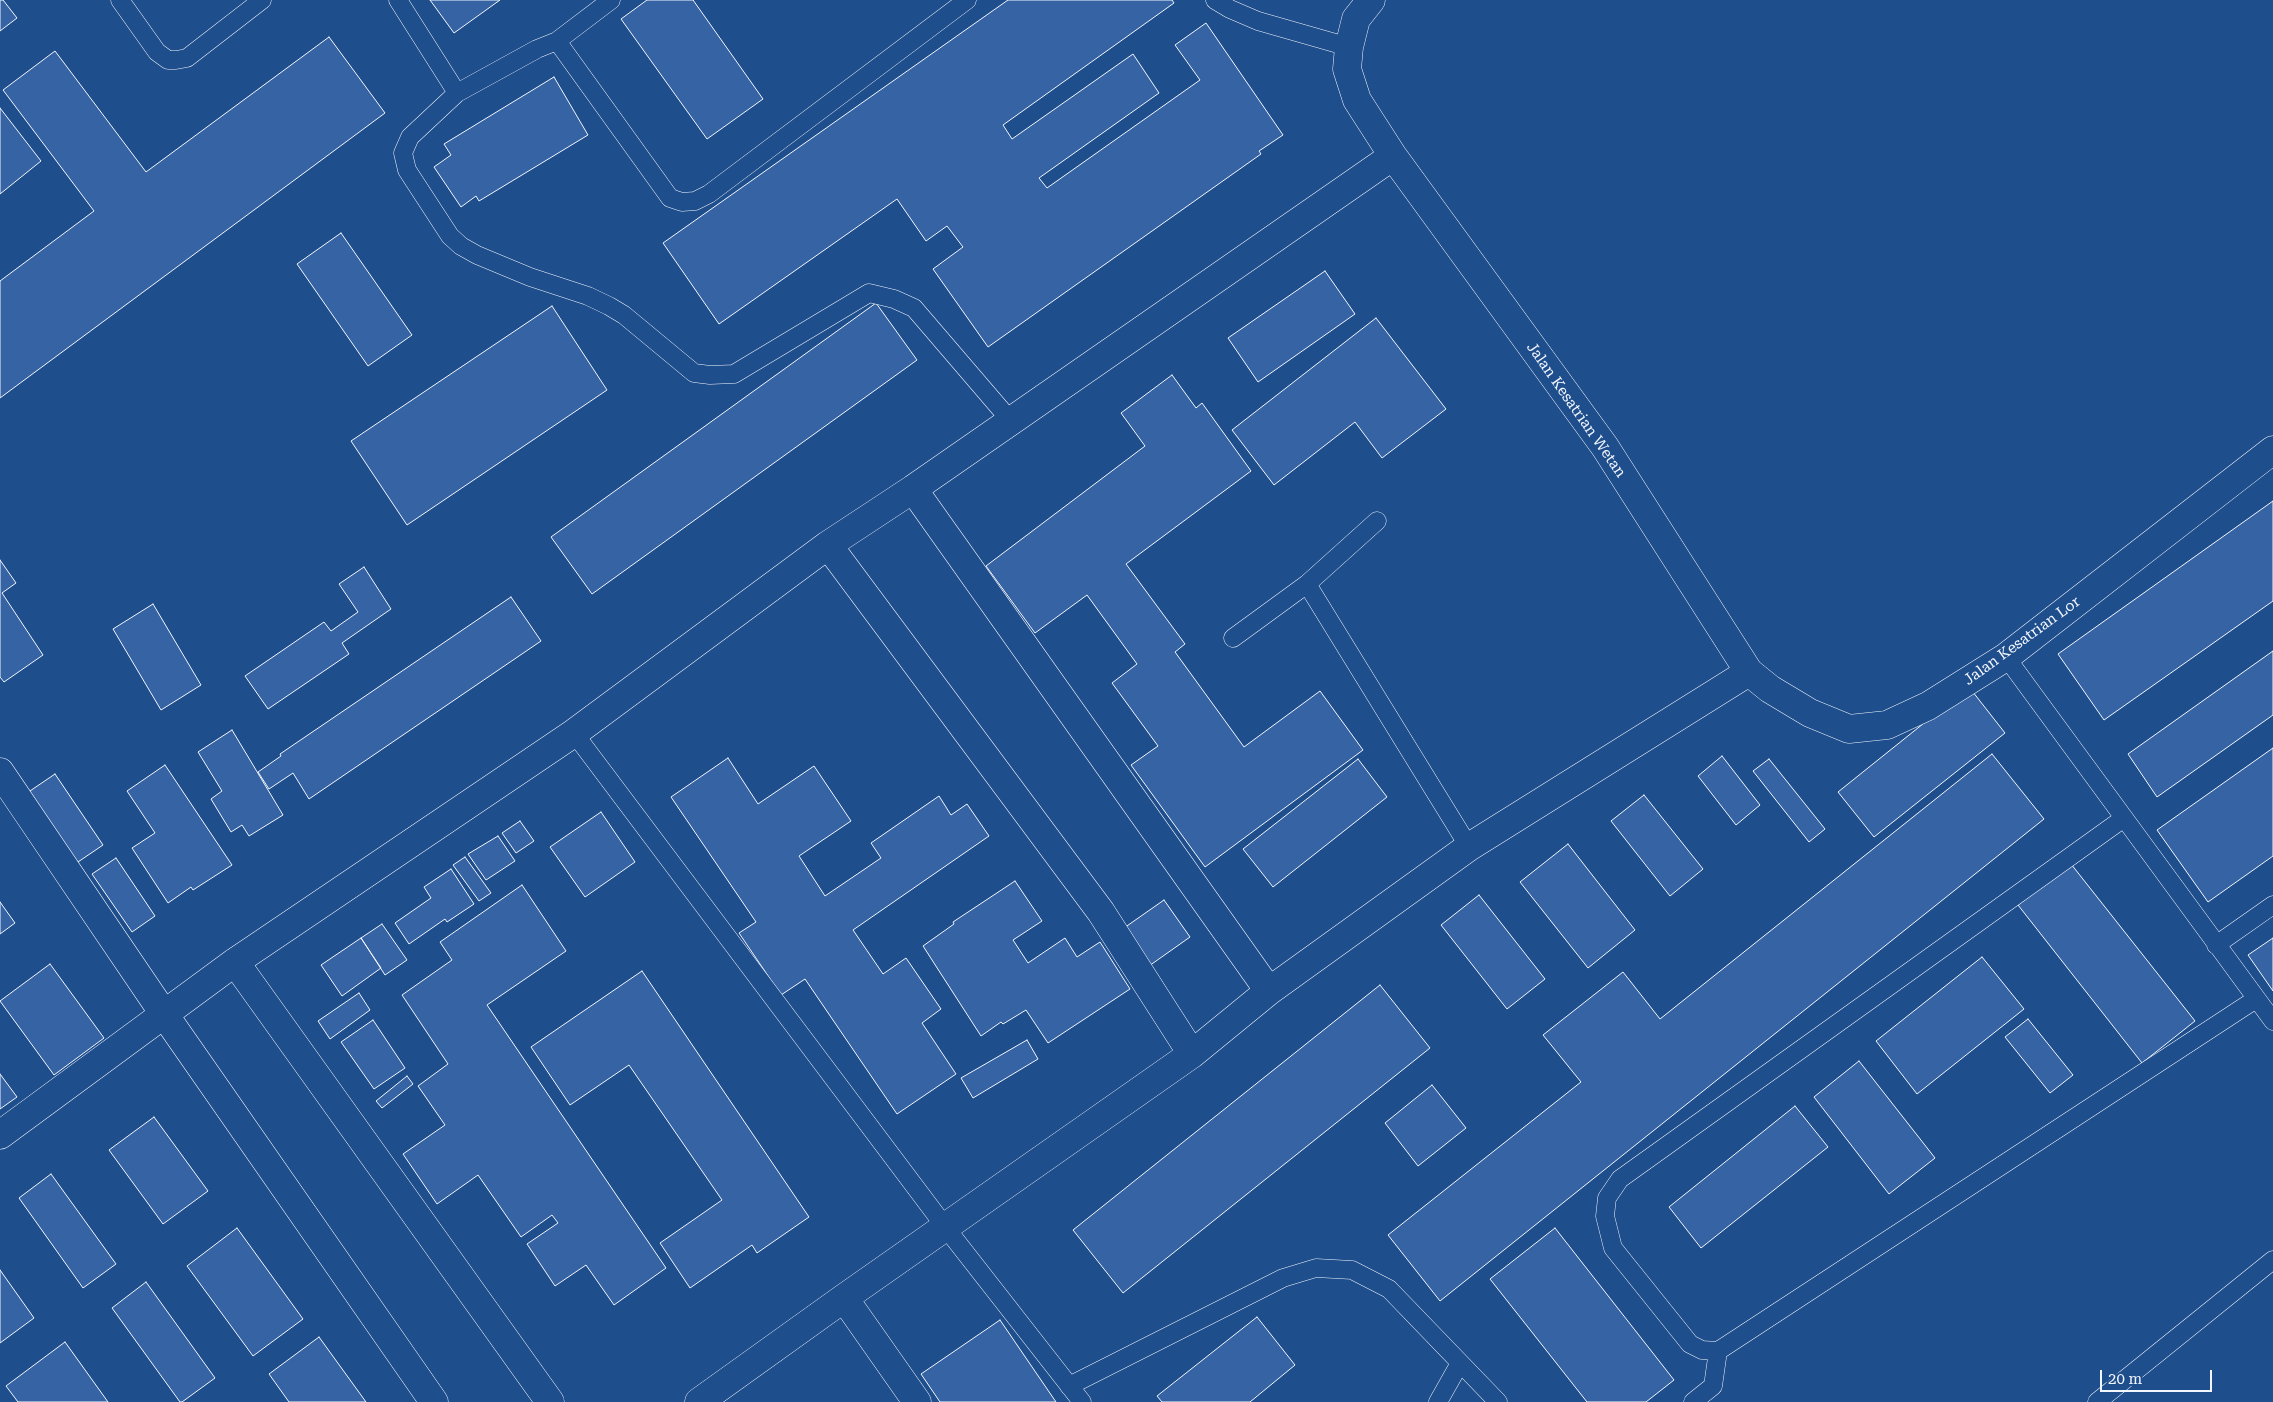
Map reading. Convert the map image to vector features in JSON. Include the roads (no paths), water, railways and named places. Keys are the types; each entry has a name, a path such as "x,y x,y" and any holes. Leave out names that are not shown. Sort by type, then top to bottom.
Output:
{"street":[{"name":"Jalan Kesatrian Wetan","path":"1371,0 1356,20 1349,47 1347,69 1357,100 1393,156 1605,447 1748,672"},
{"path":"0,1136 235,962 574,732 828,545 913,489 1393,156"},
{"name":"Jalan Kesatrian Lor","path":"1748,672 1770,689 1810,713 1849,729 1887,725 1928,706 2006,657 2273,450"},
{"path":"913,489 1269,991"},
{"path":"828,545 1101,912 1192,1054"},
{"path":"699,1402 1192,1054 1269,991 1469,847 1748,672"},
{"path":"0,772 164,1014 434,1402"},
{"path":"235,962 550,1402"},
{"path":"844,1298 916,1402"}],"lane":[{"path":"120,0 157,52 168,60 176,60 187,58 262,0"},
{"path":"398,0 457,93"},
{"path":"611,0 557,41 537,49 457,93 410,136 403,153 407,170 450,236 461,246 477,255 530,278 588,296 609,306 624,315 694,373 710,375 734,374 869,294 894,299 914,308 1010,420"},
{"path":"557,41 670,198 688,202 695,201 709,194 967,0"},
{"path":"1215,0 1230,9 1258,21 1349,47"},
{"path":"1233,638 1307,584 1377,521"},
{"path":"1307,584 1469,847"},
{"path":"2006,657 2273,1021"},
{"path":"574,732 946,1228 1082,1402"},
{"path":"2124,818 1620,1179 1607,1198 1605,1216 1613,1248 1690,1344 1702,1350 1718,1351 2256,999"},
{"path":"2216,945 2273,905"},
{"path":"2097,1402 2273,1260"},
{"path":"1069,1386 1283,1278 1316,1268 1352,1270 1389,1289 1498,1402"},
{"path":"1693,1402 1713,1386 1718,1351"},
{"path":"1438,1402 1460,1363"}]}
